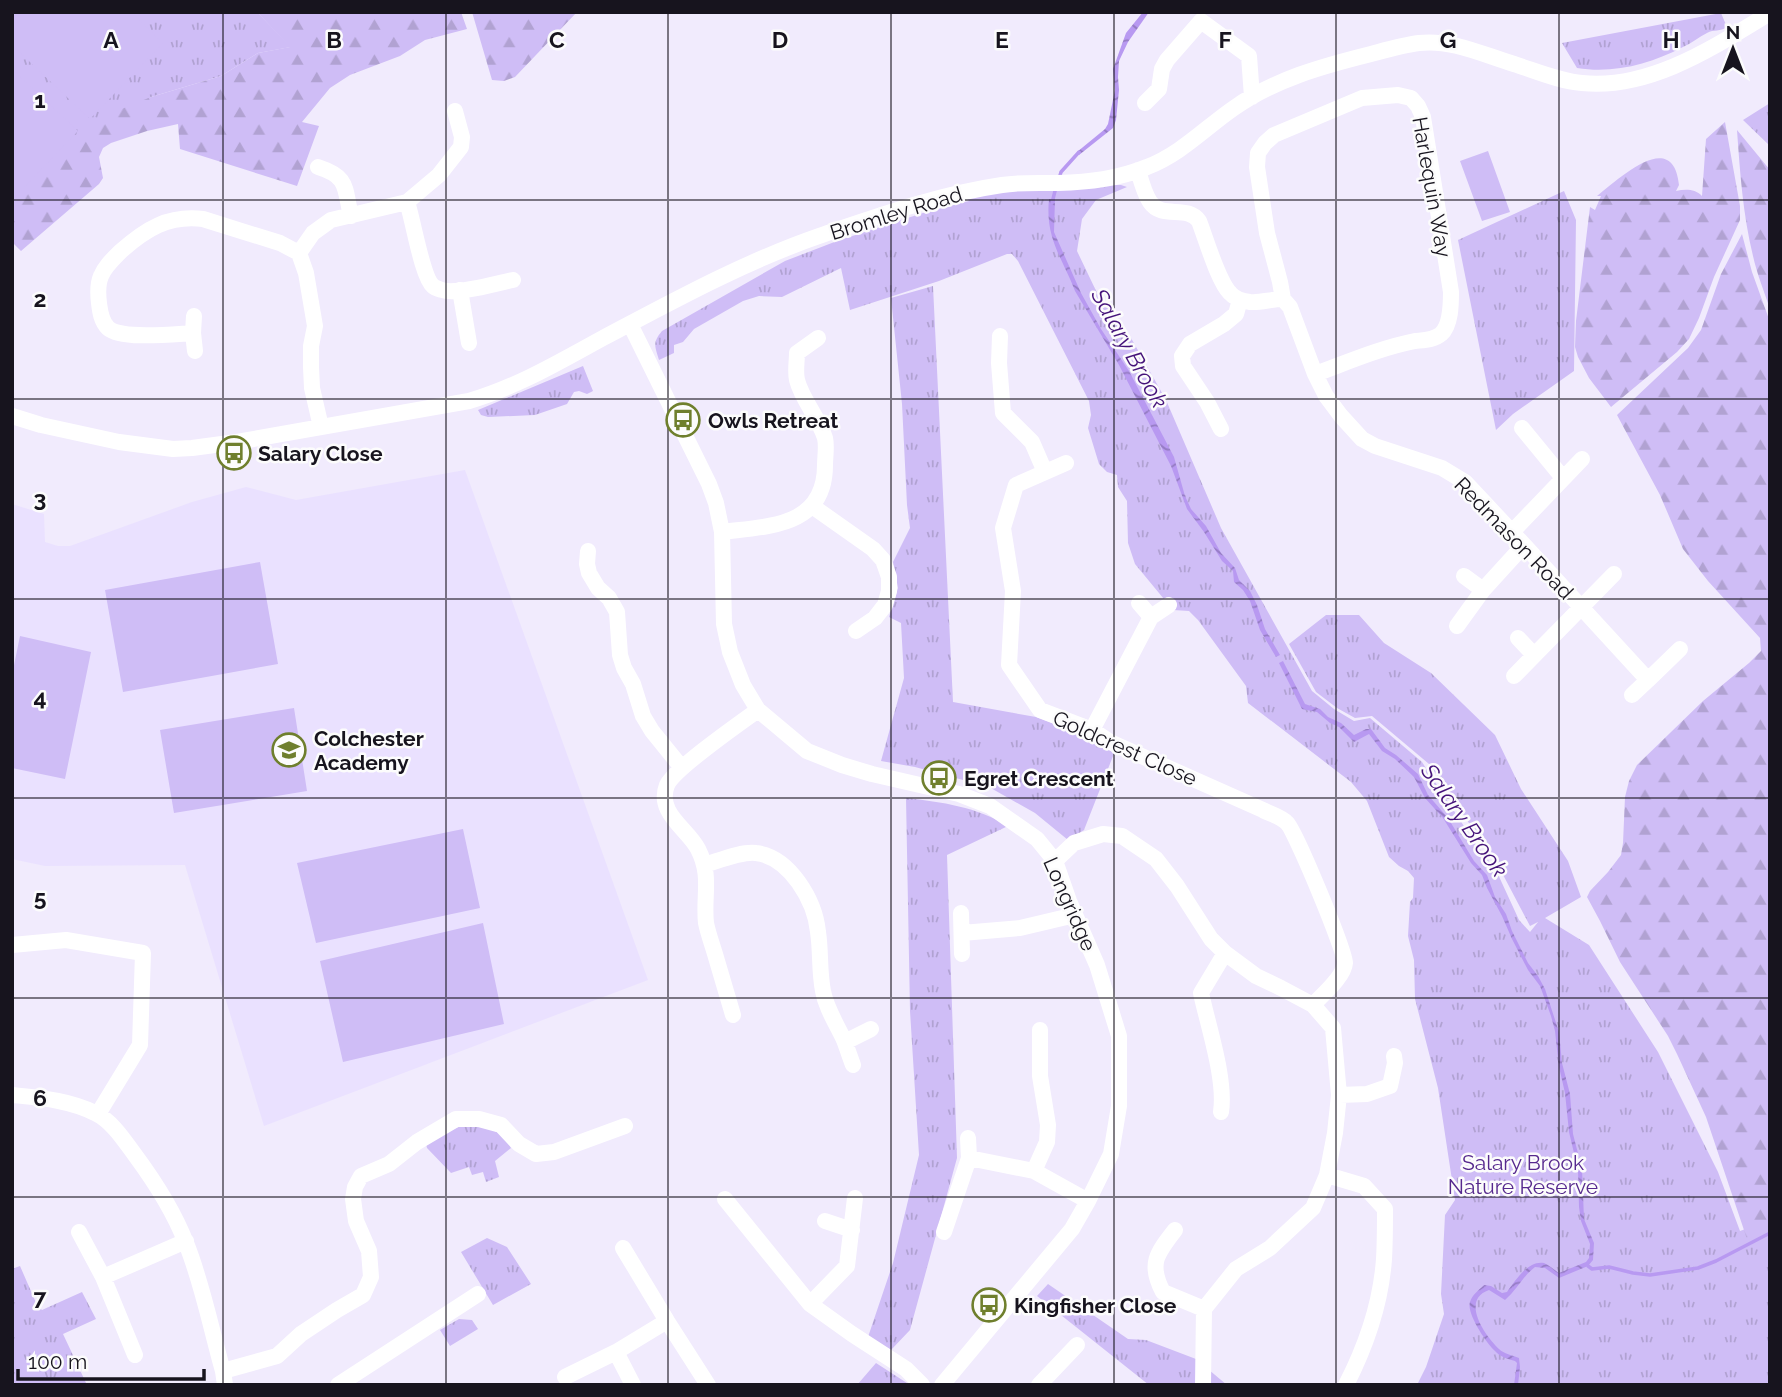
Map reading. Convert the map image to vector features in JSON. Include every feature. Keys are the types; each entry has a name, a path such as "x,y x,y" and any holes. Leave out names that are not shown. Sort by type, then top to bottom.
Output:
{"street":[{"name":"Bromley Road","path":"12,416 119,442 173,449 226,444 469,401 545,370 751,264 816,237 963,192 1015,183 1094,181 1138,170 1186,146 1235,107 1252,97 1279,82 1308,71 1419,43 1449,44 1577,83 1614,83 1663,70 1699,54 1770,13"},
{"path":"1145,103 1159,89 1162,69 1167,60 1201,21 1250,56 1252,97"},
{"name":"Harlequin Way","path":"1283,299 1267,233 1257,167 1258,153 1274,135 1362,98 1398,95 1411,98 1423,117 1451,292 1446,327 1440,335 1431,339 1387,347 1315,374"},
{"path":"299,253 313,233 331,220 407,202 439,175 461,147 462,137 455,111"},
{"path":"318,167 338,175 343,181 351,215"},
{"path":"1138,170 1151,204 1158,210 1184,212 1194,215 1199,221 1223,284 1230,294 1240,300 1261,302 1283,299"},
{"path":"407,202 425,273 431,285 444,291 513,280"},
{"path":"193,333 126,335 108,328 101,316 99,299 100,278 107,264 157,224 191,217 280,243 299,253 306,273 315,326 311,346 312,388 321,427"},
{"path":"460,290 469,343"},
{"name":"Redmason Road","path":"1283,299 1290,307 1326,396 1363,439 1442,468 1465,482 1648,680"},
{"path":"1221,429 1183,366 1182,356 1190,344 1237,314 1240,300"},
{"path":"194,316 195,351"},
{"name":"Longridge","path":"630,324 716,503 722,532 724,624 730,652 743,685 758,710 807,751 872,774 959,794 990,806 1037,839 1055,861 1097,965 1119,1036 1119,1106 1111,1154 1088,1201 1072,1229 942,1385"},
{"path":"1000,336 1003,413 1032,442 1045,472"},
{"path":"797,353 818,338"},
{"path":"783,343 797,353"},
{"path":"722,532 798,518 812,506 819,495 825,475 825,439 796,379 797,353"},
{"path":"1522,428 1563,478"},
{"path":"1512,532 1582,459"},
{"name":"Goldcrest Close","path":"1066,463 1016,485 1003,528 1013,591 1009,665 1040,710 1092,730 1110,742 1288,823 1304,855 1345,963 1339,977 1312,1005"},
{"path":"812,506 873,550 883,560 889,577 886,605 875,618 856,631"},
{"path":"1457,626 1483,590 1524,545"},
{"path":"588,551 589,573 617,612 620,655 643,716 682,768"},
{"path":"1514,676 1614,574"},
{"path":"1464,576 1483,590"},
{"path":"1139,603 1151,617"},
{"path":"1092,730 1151,617 1170,605"},
{"path":"1518,638 1534,655"},
{"path":"1632,695 1680,649"},
{"path":"733,1016 706,923 707,883 704,865 698,848 669,814 665,796 667,785 682,768 758,710"},
{"path":"1055,861 1074,843 1103,834 1122,836 1156,859 1211,939 1225,953 1256,976 1312,1005 1333,1028 1339,1095 1327,1175 1313,1208 1270,1248 1236,1269 1204,1309 1203,1385"},
{"path":"704,865 755,852 774,859 803,887 813,906 818,931 822,989 853,1065"},
{"path":"961,913 962,954"},
{"path":"962,933 1020,928 1075,915"},
{"path":"12,945 66,940 144,953 140,1045 98,1114"},
{"path":"1221,1112 1221,1082 1201,993 1225,953"},
{"path":"845,1042 871,1029"},
{"path":"1034,1171 1047,1142 1048,1125 1040,1076 1040,1030"},
{"path":"1339,1095 1367,1094 1390,1086 1394,1056"},
{"path":"13,1099 47,1098 73,1103 98,1114 120,1133 164,1199 186,1241 224,1378 277,1356 301,1334 363,1295 372,1278 369,1251 356,1221 353,1199 361,1176 389,1164 417,1142 456,1119 479,1119 501,1125 519,1144 536,1154 554,1152 625,1126"},
{"path":"944,1232 969,1158 968,1138"},
{"path":"969,1158 1034,1171 1088,1201"},
{"path":"1327,1175 1364,1186 1385,1209 1384,1260 1379,1289 1361,1356 1346,1385"},
{"path":"810,1304 847,1266 855,1198"},
{"path":"725,1199 810,1304 906,1369 922,1385"},
{"path":"825,1221 852,1230"},
{"path":"1175,1230 1155,1259 1157,1280 1163,1292 1204,1309"},
{"path":"79,1232 103,1277 135,1355"},
{"path":"103,1277 186,1241"},
{"path":"623,1248 708,1385"},
{"path":"338,1385 478,1294"},
{"path":"565,1377 616,1352 667,1321"},
{"path":"1039,1385 1077,1345"},
{"path":"616,1352 633,1385"}],"shaded area":[{"name":"Colchester Academy","path":"465,470 648,980 264,1126 185,865 45,866 12,859 12,504 44,514 45,542 70,546 192,502 246,487 296,500"}],"green space":[{"path":"12,12 257,12 291,47 258,53 221,76 151,97 12,216"},
{"path":"12,12 131,12 163,43 90,119 12,45"},
{"path":"257,12 461,12 467,29 425,40 400,56 350,75 330,88 302,122 319,126 297,186 180,149 178,124 147,131 103,148 99,157 103,178 99,184 21,251 12,242 12,216 27,187 81,130 109,114 151,97 221,76 258,53 290,47"},
{"path":"472,12 577,12 515,77 504,81 492,80"},
{"path":"1721,13 1727,27 1710,32 1658,58 1632,66 1605,70 1577,68 1562,43"},
{"path":"12,69 78,131 12,200"},
{"path":"1770,103 1770,146 1743,120"},
{"path":"1725,122 1740,206 1740,220 1689,339 1611,407 1589,378 1575,347 1590,207 1595,210 1601,196 1597,196 1618,179 1644,162 1656,159 1667,160 1675,168 1679,185 1676,191 1690,190 1702,196 1706,139"},
{"path":"1737,130 1770,170 1770,309 1755,263 1747,225"},
{"path":"1488,151 1510,212 1482,221 1460,161"},
{"name":"Salary Brook Nature Reserve","path":"1102,185 1127,187 1096,200 1082,219 1077,251 1099,297 1131,338 1166,400 1221,528 1312,691 1354,721 1370,718 1422,762 1496,870 1519,920 1530,932 1538,922 1530,926 1500,869 1429,764 1372,716 1355,718 1316,692 1289,644 1326,615 1359,615 1384,643 1431,673 1495,735 1521,789 1568,861 1581,897 1545,918 1589,945 1658,1052 1718,1172 1740,1231 1770,1220 1770,1385 1417,1385 1444,1314 1441,1294 1445,1215 1455,1200 1438,1088 1415,999 1414,960 1408,936 1414,878 1389,857 1367,801 1351,782 1248,703 1246,686 1198,620 1189,611 1173,610 1135,564 1128,543 1127,501 1118,487 1117,475 1107,472 1099,464 1088,428 1091,415 1089,401 1012,254 850,310 841,268 782,297 759,296 743,301 694,329 683,342 674,345 674,353 659,360 655,345 662,331 785,261 837,241 969,201 963,192"},
{"path":"1564,191 1576,220 1574,371 1513,414 1496,430 1458,240"},
{"path":"1742,234 1770,322 1770,1233 1749,1245 1706,1117 1677,1054 1620,962 1587,897 1621,855 1625,797 1637,765 1703,701 1761,651 1760,638 1683,549 1660,495 1617,415 1688,348 1701,330 1721,274"},
{"path":"933,286 953,702 1036,717 1093,738 1115,751 1084,830 1068,840 1035,813 989,787 915,767 881,761 904,678 901,623 889,617 898,588 893,562 910,528 902,404 891,298"},
{"path":"583,366 593,391 587,394 574,392 567,404 535,415 488,417 481,415 478,410"},
{"path":"260,562 278,664 123,692 105,590"},
{"path":"20,636 91,652 65,779 12,768 12,675"},
{"path":"294,708 307,791 174,813 160,730"},
{"path":"906,798 972,810 1008,826 947,855 957,1158 910,1330 891,1350 868,1337 893,1263 919,1155 910,1011"},
{"path":"463,829 480,908 316,943 297,863"},
{"path":"483,923 504,1024 343,1062 320,961"},
{"path":"461,1126 482,1126 502,1134 511,1148 495,1161 499,1177 486,1182 483,1172 472,1175 469,1167 451,1173 427,1148 426,1144"},
{"path":"487,1238 507,1247 531,1284 493,1305 461,1252"},
{"path":"20,1266 37,1305 42,1310 82,1292 96,1319 63,1334 87,1385 12,1385 12,1269"},
{"path":"1048,1284 1128,1339 1146,1340 1196,1359 1227,1385 1149,1385 1037,1296"},
{"path":"459,1319 472,1320 478,1329 450,1346 440,1330"},
{"path":"876,1363 910,1385 857,1385"}],"water":[{"path":"1143,12 1149,12 1128,42 1119,61 1119,90 1113,128 1079,155 1077,152 1108,124 1115,90 1113,69 1126,33"},
{"path":"1049,199 1055,199 1054,232 1081,293 1129,371 1174,457 1191,509 1206,526 1221,553 1235,568 1239,580 1250,591 1265,629 1280,655 1276,657 1260,630 1250,601 1234,582 1233,571 1222,561 1187,509 1171,466 1119,365 1075,291 1052,237"},
{"path":"1283,661 1305,704 1320,709 1354,735 1371,729 1385,748 1418,774 1428,795 1448,818 1474,861 1487,875 1528,963 1545,989 1559,1032 1562,1063 1570,1094 1573,1134 1582,1169 1584,1219 1594,1243 1593,1260 1588,1266 1559,1278 1545,1268 1535,1267 1505,1300 1489,1290 1476,1302 1478,1318 1487,1336 1501,1351 1519,1358 1518,1385 1514,1385 1517,1363 1499,1355 1487,1342 1471,1313 1471,1299 1484,1285 1502,1293 1507,1292 1522,1272 1538,1263 1544,1263 1559,1273 1586,1262 1589,1258 1590,1244 1581,1221 1578,1170 1569,1132 1551,1016 1540,986 1528,970 1482,875 1471,863 1443,818 1425,798 1414,777 1382,751 1369,734 1354,742 1339,727 1317,712 1302,709 1279,663"}],"waterway":[{"name":"Salary Brook","path":"1059,179 1061,172 1079,152"},
{"name":"Salary Brook","path":"1052,203 1056,187"},
{"path":"1588,1266 1592,1269 1609,1267 1650,1275 1698,1268 1770,1233"}],"place":[{"name":"Owls Retreat","path":"683,420"},
{"name":"Salary Close","path":"234,453"},
{"name":"Colchester Academy","path":"289,750"},
{"name":"Egret Crescent","path":"939,778"},
{"name":"Kingfisher Close","path":"989,1305"}]}
